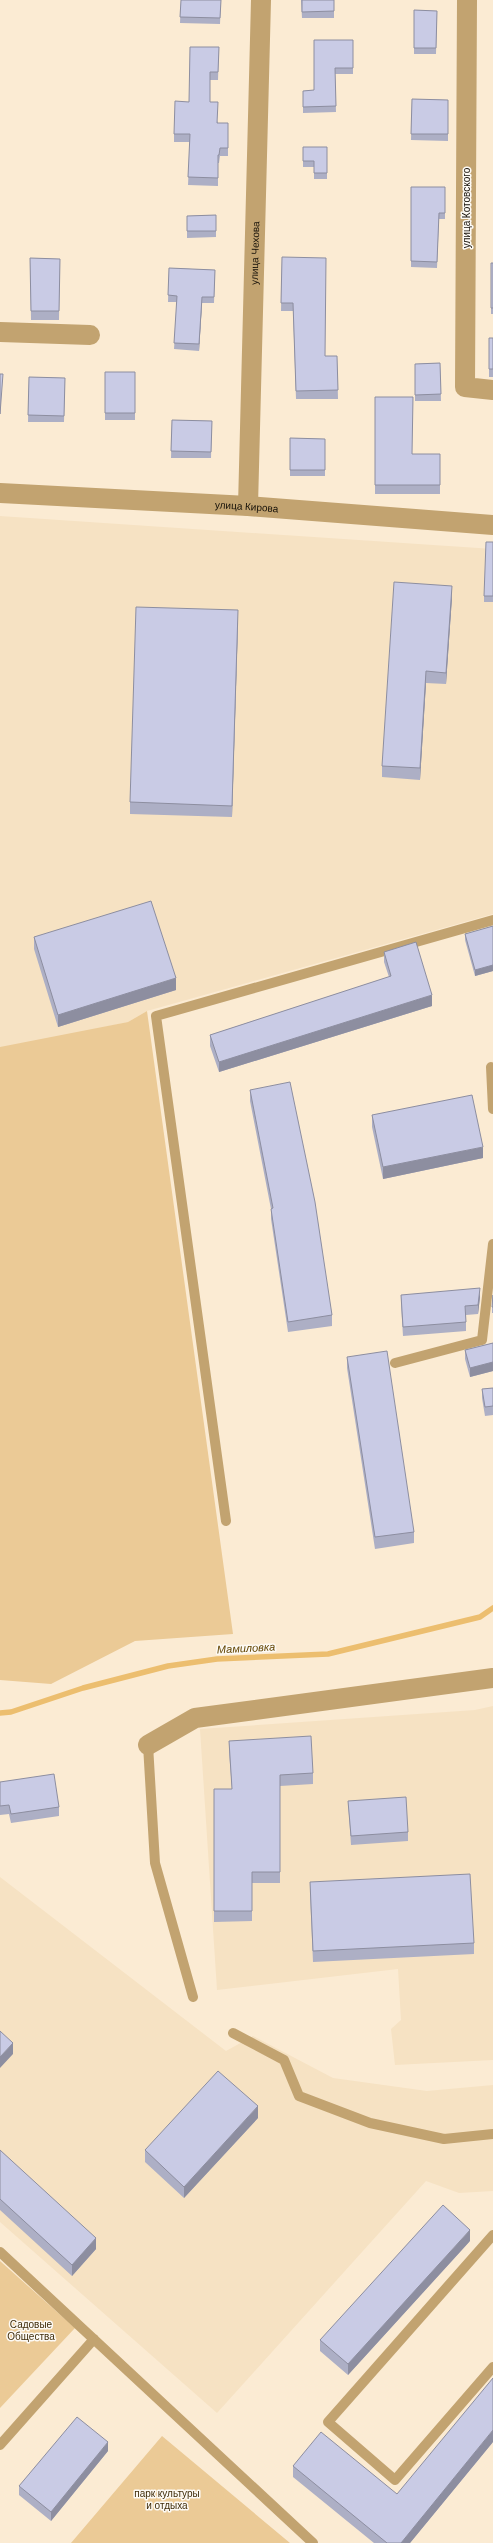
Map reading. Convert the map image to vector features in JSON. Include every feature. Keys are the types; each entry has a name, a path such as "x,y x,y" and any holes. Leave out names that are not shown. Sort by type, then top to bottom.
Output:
{"street":[{"name":"улица Чехова","path":"248,506 261,0"},
{"name":"улица Котовского","path":"467,0 465,387 493,390"},
{"path":"0,332 90,335"},
{"name":"улица Кирова","path":"0,493 248,506 493,526"},
{"path":"148,1745 194,1718 493,1678"}],"lane":[{"path":"226,1521 156,1016 493,920"},
{"path":"491,1067 493,1109"},
{"path":"395,1364 482,1340 493,1244"},
{"path":"148,1745 155,1863 193,1996"},
{"path":"233,2033 284,2060 299,2096 370,2123 444,2139 493,2134"},
{"path":"493,2236 328,2422 395,2480 493,2367"},
{"path":"0,2252 313,2543"},
{"path":"0,2445 94,2339"}],"shaded area":[{"path":"0,516 493,549 493,914 147,1011 128,1022 0,1050"},
{"path":"493,1706 493,2060 395,2065 391,2029 401,2020 398,1969 217,1990 200,1729 475,1710"},
{"path":"0,1877 226,2051 253,2036 333,2078 427,2091 493,2085 493,2191 459,2193 426,2181 217,2413 0,2222"}],"green space":[{"path":"147,1011 233,1634 135,1641 51,1684 0,1680 0,1047 128,1022"},
{"name":"Садовые Общества","path":"0,2261 75,2328 0,2408"},
{"name":"парк культуры и отдыха","path":"162,2436 290,2543 71,2543"}],"building":[{"path":"181,0 221,0 220,18 180,17"},
{"path":"302,0 334,0 334,11 302,12"},
{"path":"414,10 437,11 436,48 414,48"},
{"path":"314,40 353,40 353,68 335,68 336,106 303,107 303,91 314,90"},
{"path":"190,47 219,47 218,72 210,72 210,102 218,102 217,123 228,123 228,148 220,148 218,155 218,178 188,177 190,134 174,134 175,101 189,102"},
{"path":"412,99 448,100 448,134 411,134"},
{"path":"303,147 327,147 327,173 314,173 314,161 303,161"},
{"path":"411,187 445,187 445,213 439,213 437,262 411,261"},
{"path":"216,215 216,231 187,231 187,216"},
{"path":"282,257 326,258 325,356 337,356 338,390 296,391 293,303 281,303"},
{"path":"30,258 60,259 59,311 31,311"},
{"path":"491,263 493,263 493,308 491,308"},
{"path":"169,268 215,270 214,297 202,297 199,344 174,343 177,296 168,295"},
{"path":"489,338 493,338 493,369 489,369"},
{"path":"440,363 441,394 415,395 415,364"},
{"path":"105,372 135,372 135,413 105,413"},
{"path":"0,374 3,374 0,414"},
{"path":"29,377 65,378 64,416 28,415"},
{"path":"375,397 413,397 412,454 440,454 440,485 375,485"},
{"path":"172,420 212,421 211,452 171,451"},
{"path":"290,438 325,439 325,470 290,470"},
{"path":"486,542 493,542 493,596 484,596"},
{"path":"394,582 452,586 446,673 426,671 420,768 382,766"},
{"path":"136,607 238,610 232,806 130,802"},
{"path":"151,901 176,978 58,1015 34,937"},
{"path":"493,926 493,965 475,970 465,934"},
{"path":"416,942 432,995 219,1062 210,1035 391,976 384,952"},
{"path":"290,1082 315,1202 332,1315 288,1322 271,1209 273,1208 250,1090"},
{"path":"472,1095 483,1147 383,1167 372,1115"},
{"path":"480,1288 478,1305 465,1306 466,1322 403,1327 401,1295"},
{"path":"493,1343 493,1362 470,1368 465,1350"},
{"path":"387,1351 414,1532 375,1537 347,1357"},
{"path":"493,1388 493,1406 485,1407 482,1389"},
{"path":"311,1736 313,1773 280,1775 280,1872 252,1872 252,1911 214,1911 214,1789 232,1789 229,1741"},
{"path":"54,1774 59,1807 11,1814 9,1805 0,1806 0,1782"},
{"path":"406,1797 408,1832 351,1836 348,1801"},
{"path":"470,1874 474,1943 313,1951 310,1882"},
{"path":"0,2031 13,2043 0,2057"},
{"path":"218,2071 258,2106 184,2187 145,2150"},
{"path":"0,2150 96,2238 72,2265 0,2199"},
{"path":"443,2205 470,2230 348,2364 320,2340"},
{"path":"493,2378 493,2430 401,2543 387,2543 293,2466 321,2432 397,2494"},
{"path":"77,2417 108,2442 51,2512 19,2486"}],"waterway":[{"name":"Мамиловка","path":"0,1713 11,1712 83,1688 168,1666 217,1659 328,1654 480,1617 493,1608"}]}
